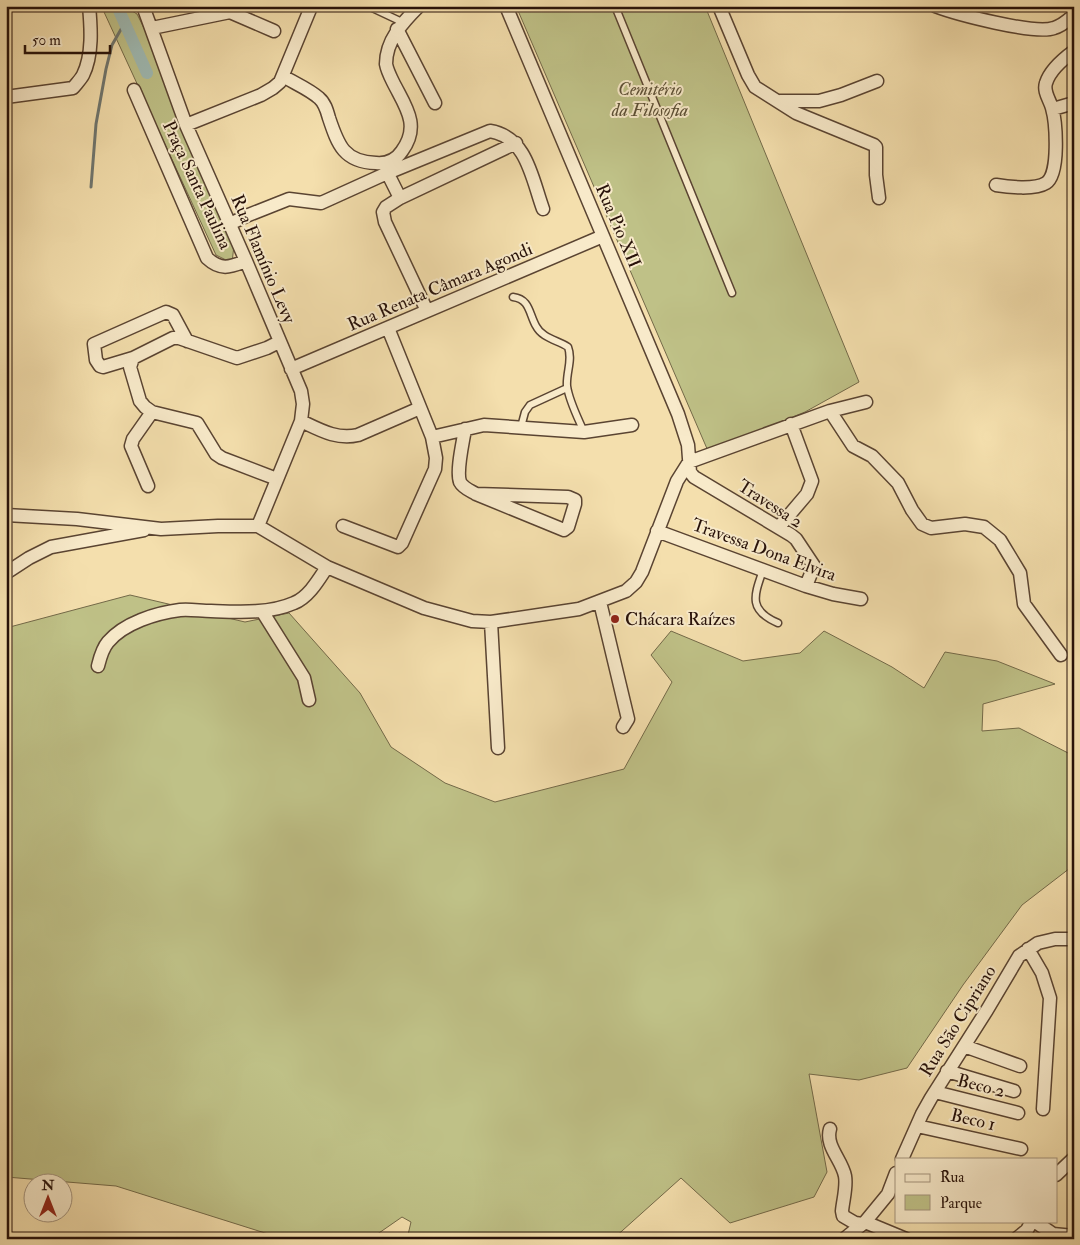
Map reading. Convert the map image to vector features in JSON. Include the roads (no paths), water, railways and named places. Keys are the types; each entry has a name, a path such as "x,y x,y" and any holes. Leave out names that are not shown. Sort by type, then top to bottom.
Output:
{"street":[{"path":"6,96 73,88 83,74 89,52 92,36 89,6"},
{"name":"Rua Flamínio Levy","path":"143,6 186,125 301,391 303,404 301,421 258,526"},
{"path":"186,125 261,95 273,88 283,76 311,6 322,6"},
{"path":"283,76 319,98 325,106 335,137 346,154 368,163 392,161 406,147 412,130 412,120 387,67 389,49 400,25 419,6"},
{"name":"Rua Pio XII","path":"506,6 678,414 688,446 688,462"},
{"path":"719,6 755,87 762,93 780,101 796,113 874,144 876,147 876,175 879,198"},
{"path":"935,6 970,17 1035,29 1055,28 1074,15"},
{"path":"152,28 231,9 274,31"},
{"path":"400,25 434,102"},
{"path":"996,185 1038,186 1046,183 1049,179 1056,153 1052,109 1045,92 1045,84 1055,68 1074,51"},
{"path":"780,101 819,101 877,81"},
{"name":"Praça Santa Paulina","path":"134,90 208,258 214,264 223,267 246,261"},
{"path":"1052,109 1074,103"},
{"path":"230,224 289,199 321,203 490,131 501,133 516,143 523,151 543,209"},
{"path":"427,311 385,222 384,212 386,207 400,198 516,143"},
{"path":"388,174 400,198"},
{"name":"Rua Renata Câmara Agondi","path":"291,369 603,236"},
{"path":"187,341 172,315 166,312 94,344 96,360 100,366 133,358 173,338 237,358 252,354 279,342"},
{"path":"343,526 398,547 402,543 435,468 436,458 432,437 388,328"},
{"path":"133,358 130,367 140,401 145,407 152,412 194,421 216,454 278,479"},
{"path":"6,573 51,547 74,542 161,529 258,526 327,567 424,608 464,619 491,622 579,609 626,591 636,582 642,572 676,481 688,462 791,424 866,402"},
{"path":"301,421 327,433 341,437 350,437 420,408"},
{"path":"830,411 853,446 872,456 898,483 912,510 922,524 931,528 966,524 984,528 1000,540 1020,573 1024,604 1032,612 1061,655"},
{"path":"148,486 131,446 133,439 152,412"},
{"path":"779,527 812,485 811,476 791,424"},
{"path":"432,437 484,425 521,426 584,432 632,425"},
{"path":"465,429 459,474 460,483 467,489 476,494 564,530 568,527 575,504 575,500 568,497 476,494"},
{"name":"Travessa 2","path":"688,462 690,472 700,482 779,527 796,539 813,563 813,571 806,586"},
{"path":"6,516 77,519 161,529"},
{"name":"Travessa Dona Elvira","path":"657,531 806,586 861,599"},
{"path":"98,666 100,657 108,642 126,628 146,618 182,610 262,611 296,602 316,583 327,567"},
{"path":"600,602 628,719 623,726"},
{"path":"262,611 304,678 309,700"},
{"path":"491,622 498,748"},
{"name":"Rua São Cipriano","path":"902,1158 935,1092 1019,956 1038,943 1055,939 1074,939"},
{"path":"1028,949 1042,973 1050,998 1043,1110"},
{"path":"964,1046 1020,1066"},
{"path":"947,1072 1014,1091"},
{"name":"Beco 2","path":"935,1092 1018,1113"},
{"name":"Beco 1","path":"917,1126 1021,1149"},
{"path":"830,1129 830,1144 845,1176 843,1216 855,1224 864,1223 906,1239"},
{"path":"1058,1173 1074,1158"},
{"path":"844,1239 864,1223 888,1194 895,1178"},
{"path":"1016,1239 1027,1230 1032,1222"},
{"path":"1035,1222 1053,1234 1074,1236"}],"lane":[{"path":"368,6 400,25"},
{"path":"614,6 732,293"},
{"path":"513,297 521,298 525,303 536,327 542,335 557,340 568,347 571,354 567,374 567,388 584,432"},
{"path":"521,426 525,412 530,405 567,388"},
{"path":"763,570 754,594 756,603 761,614 778,623"}],"waterway":[{"path":"117,6 147,73"},
{"path":"91,187 96,124 106,69 112,45 124,24"}],"place":[{"name":"Chácara Raízes","path":"615,619"}],"park label":[{"name":"Cemitério da Filosofia","path":"650,99"}]}
